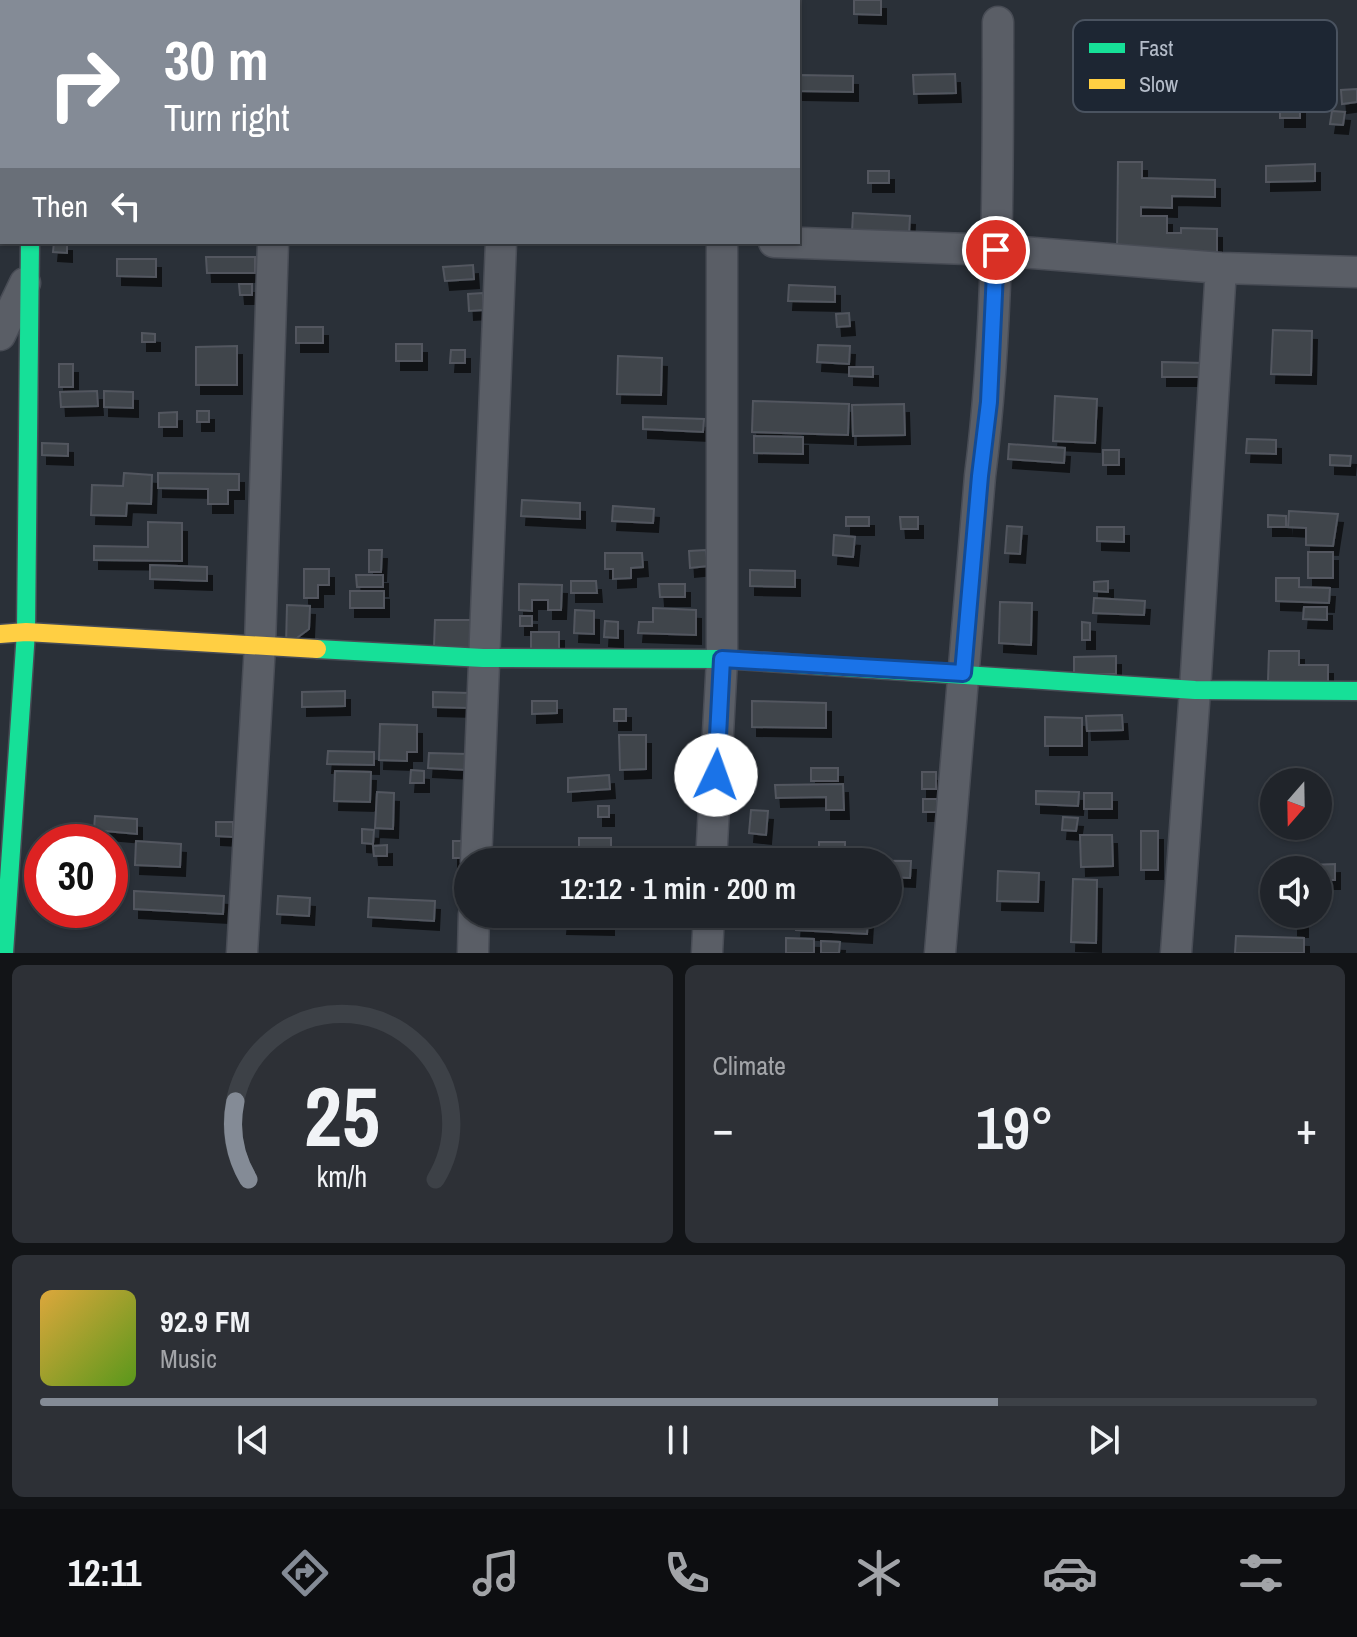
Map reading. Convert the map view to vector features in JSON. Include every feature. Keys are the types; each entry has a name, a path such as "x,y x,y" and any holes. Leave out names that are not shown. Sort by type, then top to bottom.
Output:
{"street":[{"path":"940,953 980,476 989,402 996,250 998,22"},
{"path":"800,243 996,250 1221,268 1357,272"},
{"path":"3,939 26,632 30,244"},
{"path":"242,953 260,645 273,244"},
{"path":"476,848 501,244"},
{"path":"712,848 722,659 722,244"},
{"path":"1176,953 1221,268"},
{"path":"0,335 29,275"},
{"path":"0,634 26,632 483,658 722,659 1195,690 1357,691"},
{"path":"473,953 474,928"},
{"path":"707,953 708,928"}],"building":[{"path":"854,0 881,0 881,15 854,14"},
{"path":"955,74 956,93 914,94 913,75"},
{"path":"800,75 853,76 853,92 800,91"},
{"path":"1357,89 1357,102 1342,104 1341,90"},
{"path":"1280,112 1300,112 1300,118 1280,118"},
{"path":"1332,112 1345,112 1343,125 1330,124"},
{"path":"1118,162 1142,162 1142,178 1215,180 1215,197 1172,196 1172,208 1141,207 1141,216 1167,216 1167,233 1181,233 1181,228 1217,229 1217,255 1117,253"},
{"path":"1315,164 1315,181 1266,182 1266,166"},
{"path":"868,171 889,171 889,183 868,183"},
{"path":"853,213 910,216 909,234 852,232"},
{"path":"54,244 67,244 67,253 53,252"},
{"path":"206,257 255,257 255,273 207,273"},
{"path":"117,259 156,259 156,277 117,276"},
{"path":"473,265 474,279 445,281 443,267"},
{"path":"239,284 252,284 252,295 240,295"},
{"path":"789,285 835,287 835,302 788,301"},
{"path":"483,293 483,310 469,311 468,294"},
{"path":"849,313 850,326 837,327 836,314"},
{"path":"296,327 323,327 323,343 296,343"},
{"path":"1273,330 1312,331 1311,375 1271,374"},
{"path":"142,333 155,334 155,342 142,342"},
{"path":"396,344 422,344 422,361 396,361"},
{"path":"818,345 850,346 849,364 817,362"},
{"path":"237,346 237,385 196,385 196,347"},
{"path":"451,350 465,350 465,363 450,363"},
{"path":"618,356 662,358 661,395 617,394"},
{"path":"1162,362 1205,363 1205,377 1162,377"},
{"path":"59,364 73,364 73,387 59,387"},
{"path":"849,367 873,367 873,377 849,376"},
{"path":"97,391 98,406 61,407 60,392"},
{"path":"104,391 133,392 133,408 104,407"},
{"path":"1055,396 1097,399 1095,443 1053,441"},
{"path":"753,401 849,404 848,435 752,432"},
{"path":"904,404 905,435 853,436 852,405"},
{"path":"197,411 209,411 209,422 197,422"},
{"path":"177,412 177,427 159,427 159,413"},
{"path":"643,417 704,419 703,432 643,429"},
{"path":"754,436 803,437 803,454 754,453"},
{"path":"1247,439 1276,440 1276,454 1246,453"},
{"path":"42,443 68,444 68,456 42,455"},
{"path":"1009,444 1065,448 1064,463 1008,459"},
{"path":"1103,450 1119,450 1119,465 1103,465"},
{"path":"1330,455 1351,456 1350,466 1330,465"},
{"path":"124,473 152,475 151,504 127,503 126,516 91,515 92,485 123,486"},
{"path":"158,473 239,474 239,490 228,490 228,504 208,504 208,489 158,488"},
{"path":"522,500 580,503 580,519 521,516"},
{"path":"613,506 654,509 653,523 612,521"},
{"path":"1289,511 1338,514 1333,546 1306,545 1306,528 1288,527"},
{"path":"1268,515 1286,516 1286,527 1268,527"},
{"path":"846,517 869,517 869,526 846,526"},
{"path":"900,517 918,517 918,529 901,529"},
{"path":"148,522 182,523 182,561 94,560 94,546 148,547"},
{"path":"1007,526 1022,527 1020,554 1005,553"},
{"path":"1097,527 1124,527 1124,542 1097,541"},
{"path":"834,535 855,537 853,557 833,555"},
{"path":"369,550 382,550 381,572 369,572"},
{"path":"706,550 708,566 690,568 689,551"},
{"path":"1308,552 1333,552 1333,578 1308,578"},
{"path":"605,553 642,553 643,567 631,568 631,578 613,579 613,569 605,569"},
{"path":"150,565 207,567 207,581 150,579"},
{"path":"304,569 329,569 329,585 318,585 318,598 304,598"},
{"path":"750,570 795,571 795,587 750,586"},
{"path":"356,575 383,575 383,587 357,587"},
{"path":"1276,578 1299,578 1299,587 1330,588 1329,603 1276,601"},
{"path":"571,581 596,581 597,593 571,593"},
{"path":"1108,581 1108,592 1094,591 1094,582"},
{"path":"519,584 562,585 561,610 548,610 548,600 532,600 532,611 519,610"},
{"path":"659,584 685,584 685,597 660,597"},
{"path":"350,591 384,591 384,608 350,608"},
{"path":"1094,598 1145,601 1144,615 1093,613"},
{"path":"1000,602 1032,603 1031,645 999,643"},
{"path":"287,605 310,606 309,629 286,646"},
{"path":"1304,607 1327,607 1327,620 1303,619"},
{"path":"653,608 696,610 696,635 638,633 639,622 653,622"},
{"path":"575,610 594,611 594,634 574,633"},
{"path":"520,616 532,616 532,626 520,626"},
{"path":"435,620 472,620 472,648 434,647"},
{"path":"605,621 618,622 618,638 604,637"},
{"path":"1082,622 1090,623 1090,640 1082,640"},
{"path":"531,632 559,632 559,651 531,650"},
{"path":"1269,651 1299,651 1299,665 1328,665 1328,682 1268,681"},
{"path":"1116,656 1116,674 1074,674 1074,657"},
{"path":"345,691 345,706 302,707 302,692"},
{"path":"433,692 469,693 469,708 433,707"},
{"path":"532,701 557,701 557,713 532,714"},
{"path":"752,701 826,703 826,728 752,727"},
{"path":"614,709 626,709 626,721 614,721"},
{"path":"1122,715 1123,730 1087,731 1086,716"},
{"path":"1045,717 1082,718 1082,746 1045,746"},
{"path":"380,724 417,725 417,752 407,752 407,761 379,760"},
{"path":"619,735 646,735 646,769 620,770"},
{"path":"328,751 374,752 374,765 327,764"},
{"path":"429,753 467,754 467,770 428,768"},
{"path":"811,768 838,768 838,781 811,781"},
{"path":"411,770 424,771 424,783 410,783"},
{"path":"335,771 371,772 370,802 334,801"},
{"path":"922,772 936,772 936,789 922,789"},
{"path":"609,775 610,789 568,792 568,778"},
{"path":"843,784 844,810 826,810 826,797 776,798 775,785"},
{"path":"1036,791 1079,792 1078,806 1036,804"},
{"path":"377,792 394,793 393,829 375,828"},
{"path":"1084,793 1112,793 1112,809 1084,809"},
{"path":"923,799 937,799 937,812 923,812"},
{"path":"598,806 609,806 609,817 598,817"},
{"path":"751,810 768,811 766,835 749,833"},
{"path":"95,816 137,819 137,834 128,833 128,824 94,824"},
{"path":"1063,817 1078,818 1076,831 1062,830"},
{"path":"216,822 233,822 233,837 216,836"},
{"path":"362,829 374,830 373,844 362,843"},
{"path":"1141,831 1158,831 1158,870 1141,870"},
{"path":"1080,835 1112,835 1113,866 1081,867"},
{"path":"579,838 611,838 611,848 579,848"},
{"path":"136,841 181,844 180,867 135,865"},
{"path":"453,841 466,841 466,848 454,848 453,858"},
{"path":"819,842 845,842 845,848 819,848"},
{"path":"387,845 387,856 374,856 373,846"},
{"path":"902,861 911,861 910,878 902,878"},
{"path":"1332,864 1335,864 1335,880 1332,880"},
{"path":"998,871 1039,873 1038,902 997,901"},
{"path":"1073,879 1097,880 1096,943 1071,942"},
{"path":"134,891 224,896 223,914 134,909"},
{"path":"278,896 310,898 309,916 277,914"},
{"path":"369,898 435,901 434,921 368,917"},
{"path":"796,928 867,928 867,934"},
{"path":"1236,936 1304,938 1304,953 1235,953"},
{"path":"786,938 814,939 814,953 786,953"},
{"path":"821,941 840,942 839,953 821,953"}],"traffic: fast":[{"path":"4,953 26,632 30,244"},
{"path":"317,649 483,658 722,659 1195,690 1357,691"}],"traffic: slow":[{"path":"0,634 26,632 317,649"}],"route":[{"path":"716,775 722,659 963,673 989,402 996,250"}]}
